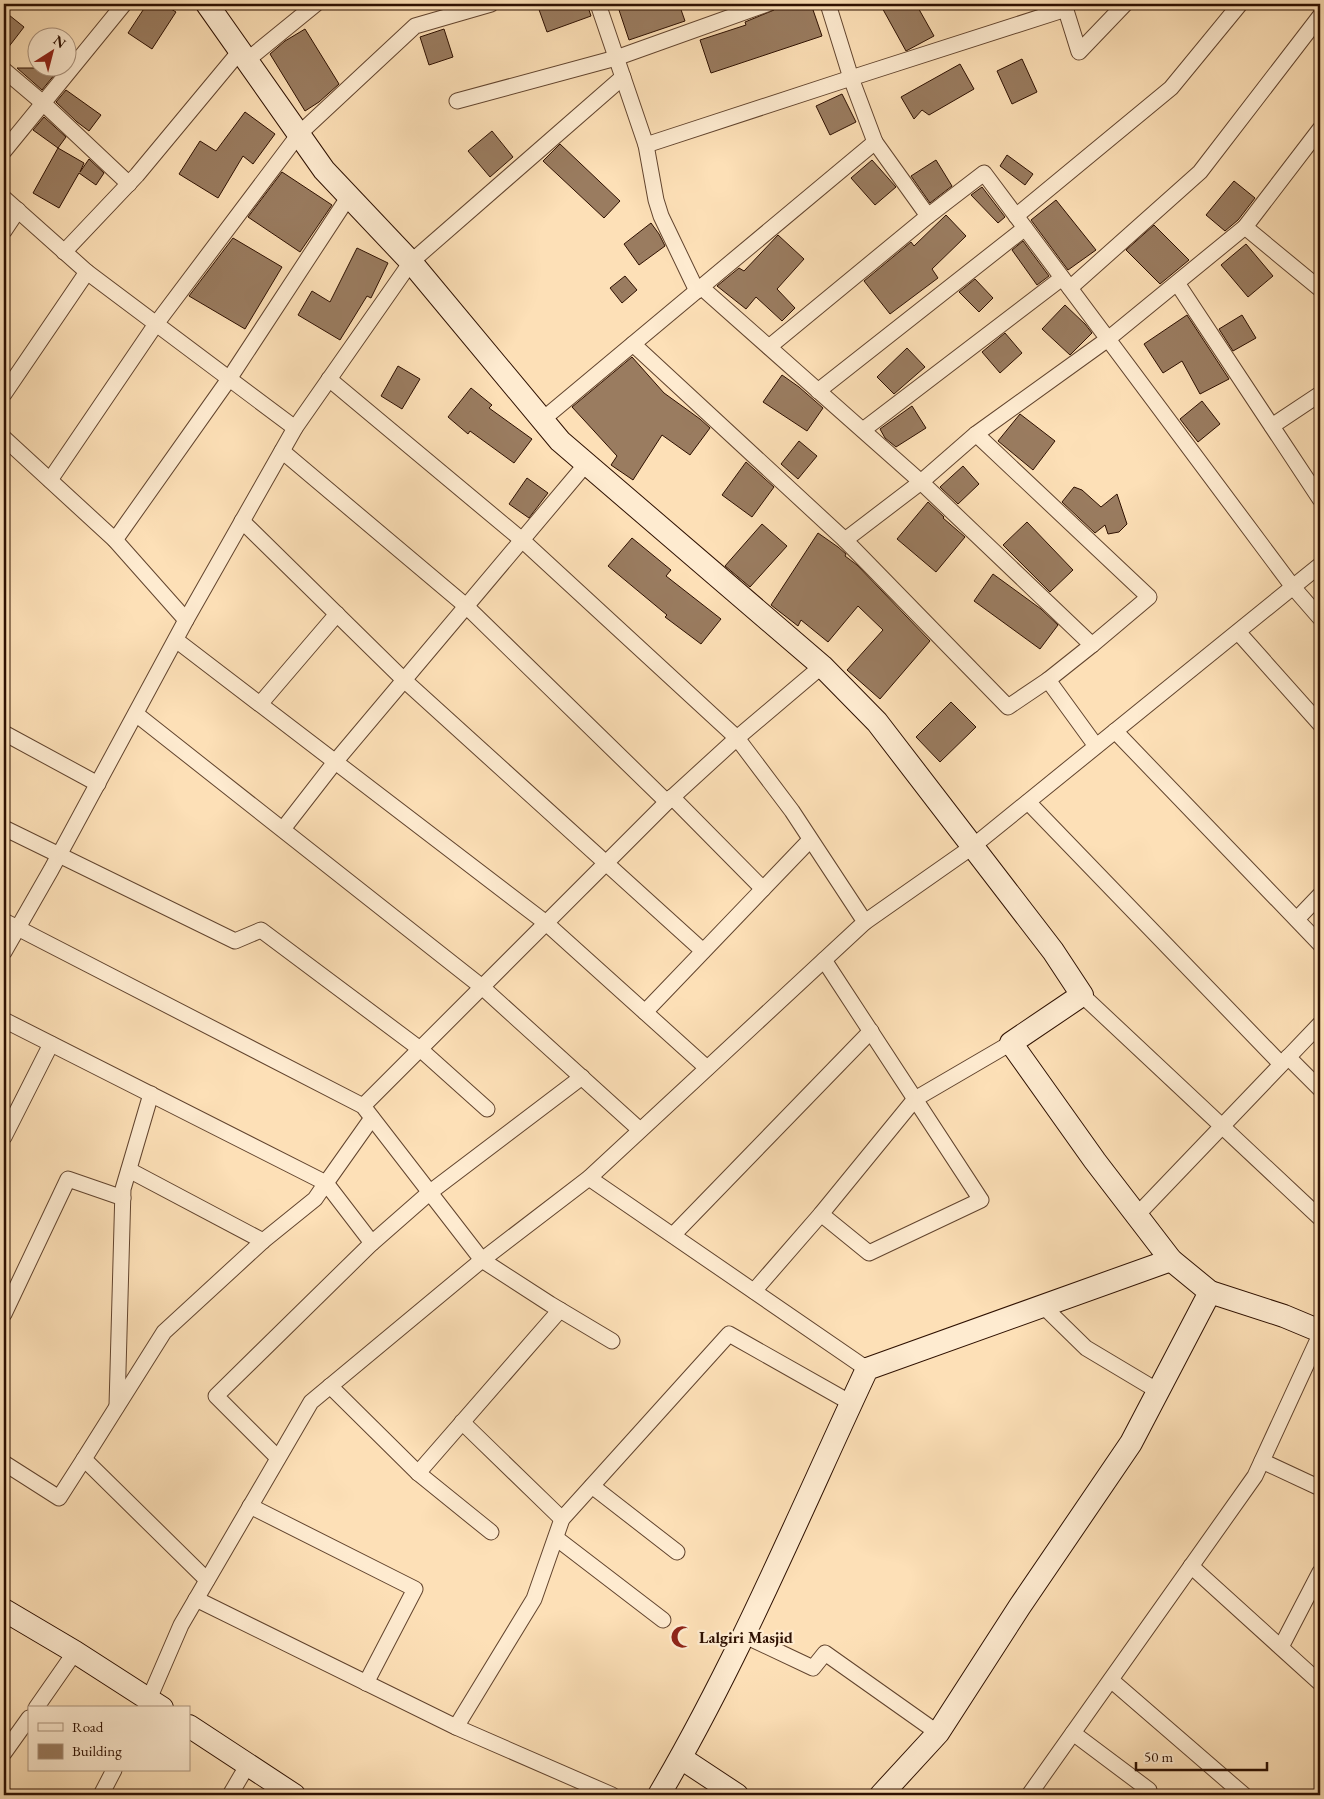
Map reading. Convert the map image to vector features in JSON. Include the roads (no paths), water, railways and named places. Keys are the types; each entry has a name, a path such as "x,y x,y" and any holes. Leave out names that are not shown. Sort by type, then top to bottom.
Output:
{"street":[{"path":"4,151 124,4"},
{"path":"207,4 324,170 411,262 560,441 822,666 878,722 1053,951 1082,995 1320,1218"},
{"path":"64,252 129,184 243,56 316,4"},
{"path":"50,480 156,324 299,134 415,26 491,4"},
{"path":"598,4 646,145 656,200 661,216 699,289 769,347 921,482 1092,645"},
{"path":"457,101 616,58 767,4"},
{"path":"828,4 851,78 875,142 928,216"},
{"path":"646,145 1065,7 1079,52 1126,4"},
{"path":"1016,216 1171,88 1240,4"},
{"path":"863,430 1066,283 1200,172 1320,16"},
{"path":"4,70 43,103 129,184"},
{"path":"4,952 98,784 186,620 295,428 411,262 623,77"},
{"path":"845,540 921,482 976,434 1108,340 1245,227 1320,129"},
{"path":"542,420 875,142"},
{"path":"769,347 928,216 984,173 1293,587 1320,618"},
{"path":"115,540 229,379 349,196"},
{"path":"4,198 87,272 295,428"},
{"path":"4,231 18,210"},
{"path":"1245,227 1320,289"},
{"path":"818,391 1025,228"},
{"path":"4,394 87,272"},
{"path":"1177,283 1320,499"},
{"path":"633,344 845,540 1008,707 1048,680 1149,597 976,434"},
{"path":"329,379 522,540 737,738 792,811 865,922"},
{"path":"1272,426 1320,394"},
{"path":"4,438 115,540 186,620"},
{"path":"282,452 466,606 763,889"},
{"path":"283,829 404,680 586,464"},
{"path":"242,521 404,680 703,951"},
{"path":"4,1610 76,1652 152,1705 181,1625 311,1402 482,1260 589,1178 865,922 972,846 1320,565"},
{"path":"260,704 336,614"},
{"path":"1238,632 1320,724"},
{"path":"176,640 546,923 707,1068"},
{"path":"4,1463 59,1498 164,1332 263,1241 314,1199 326,1183 367,1112 420,1049 669,799 822,666"},
{"path":"1048,680 1096,746"},
{"path":"136,714 482,987 640,1130"},
{"path":"1115,731 1320,944"},
{"path":"4,733 98,784"},
{"path":"1028,802 1285,1061 1320,1089"},
{"path":"4,828 235,940 260,930 420,1049 487,1109"},
{"path":"645,1012 810,840"},
{"path":"1297,919 1320,895"},
{"path":"4,921 367,1112 482,1260 612,1341"},
{"path":"820,1214 869,1253 981,1200 824,960"},
{"path":"754,1291 916,1100 1011,1043 1082,995"},
{"path":"4,1020 326,1183 372,1243"},
{"path":"1137,1215 1320,1024"},
{"path":"673,1235 871,1032"},
{"path":"1011,1043 1095,1161 1171,1260 1210,1292 1284,1316 1320,1331"},
{"path":"4,1136 52,1044"},
{"path":"278,1458 216,1396 372,1243 430,1193 582,1077"},
{"path":"117,1406 123,1189 151,1094"},
{"path":"129,1170 263,1241"},
{"path":"4,1314 68,1178 123,1198"},
{"path":"589,1178 867,1369"},
{"path":"659,1795 681,1758 744,1635 867,1369 1171,1260"},
{"path":"881,1795 938,1733 1020,1606 1131,1443 1210,1292"},
{"path":"1043,1306 1086,1348 1158,1391"},
{"path":"418,1473 560,1310"},
{"path":"456,1727 534,1599 562,1520 729,1334 851,1403"},
{"path":"1029,1795 1255,1476 1320,1335"},
{"path":"330,1386 418,1473 492,1532"},
{"path":"462,1422 562,1520"},
{"path":"84,1459 207,1580"},
{"path":"1262,1461 1320,1488"},
{"path":"592,1486 677,1552"},
{"path":"250,1506 415,1589 366,1682"},
{"path":"556,1538 662,1620"},
{"path":"1191,1566 1320,1683"},
{"path":"1281,1647 1320,1572"},
{"path":"196,1599 456,1727 612,1795"},
{"path":"744,1635 813,1668 825,1653 938,1733"},
{"path":"37,1706 76,1652"},
{"path":"1111,1680 1244,1795"},
{"path":"4,1753 28,1719"},
{"path":"190,1727 247,1766 294,1795"},
{"path":"1073,1733 1149,1790 1144,1795"},
{"path":"681,1758 737,1795"},
{"path":"230,1795 247,1766"},
{"path":"101,1795 113,1772"}],"place":[{"name":"Lalgiri Masjid","path":"682,1637"}]}
